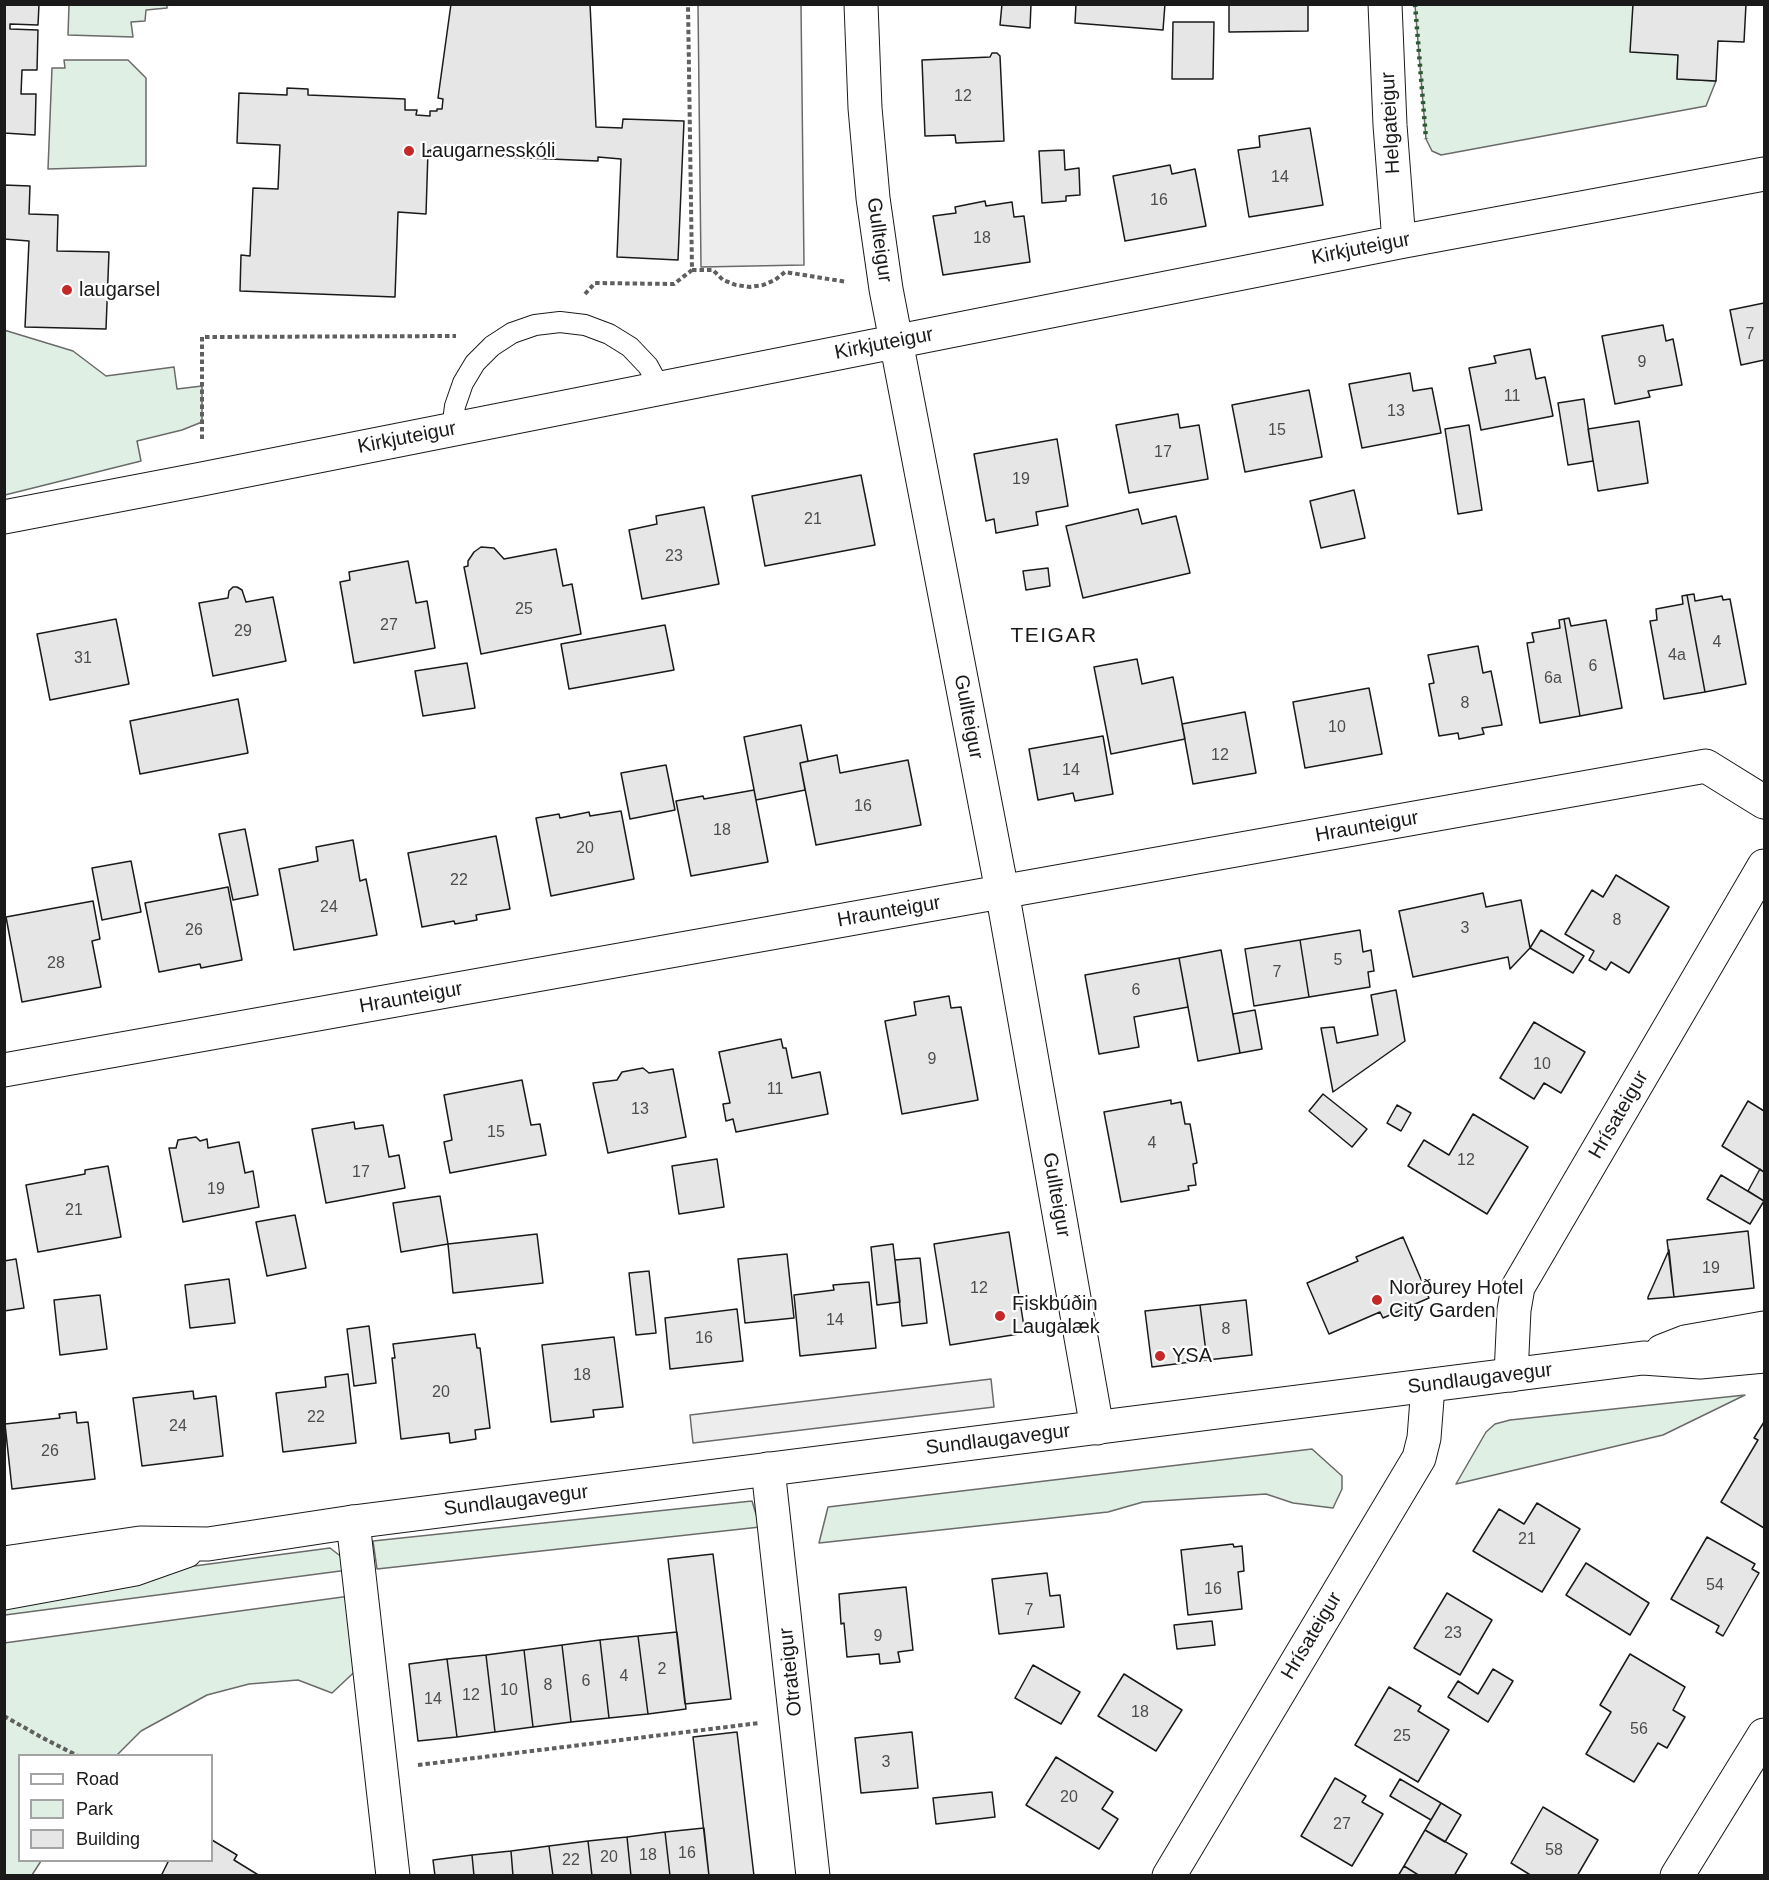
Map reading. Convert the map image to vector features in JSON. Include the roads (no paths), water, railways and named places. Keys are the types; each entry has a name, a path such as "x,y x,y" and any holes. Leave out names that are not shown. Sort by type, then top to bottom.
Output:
{"street":[{"name":"Gullteigur","path":"861,4 865,108 873,198 886,288 1002,891 1097,1428"},
{"name":"Helgateigur","path":"1385,4 1390,125 1399,242"},
{"name":"Kirkjuteigur","path":"4,517 1399,242 1764,174"},
{"name":"Hraunteigur","path":"4,1070 1706,766 1764,802"},
{"name":"Hrísateigur","path":"1511,1375 1514,1310 1518,1287 1764,866"},
{"name":"Sundlaugavegur","path":"1643,1358 1685,1342 1764,1328"},
{"name":"Sundlaugavegur","path":"4,1563 140,1543 208,1544 352,1522 1643,1358 1700,1362 1764,1356"},
{"name":"Hrísateigur","path":"1168,1875 1419,1458 1424,1438 1428,1386"},
{"name":"Otrateigur","path":"768,1469 813,1875"},
{"path":"352,1522 393,1875"},
{"name":"Sundlaugavegur","path":"4,1593 135,1569 208,1544"},
{"path":"1677,1875 1764,1735"}],"lane":[{"path":"452,429 455,406 463,383 476,363 492,346 512,333 535,325 560,322 585,325 609,334 630,347 648,366 660,388"}],"place":[{"name":"Laugarnesskóli","path":"409,151"},
{"name":"laugarsel","path":"67,290"},
{"name":"Norðurey Hotel City Garden","path":"1377,1300"},
{"name":"Fiskbúðin Laugalæk","path":"1000,1316"},
{"name":"YSA","path":"1160,1356"}],"district":[{"name":"TEIGAR","path":"1054,636"}]}
